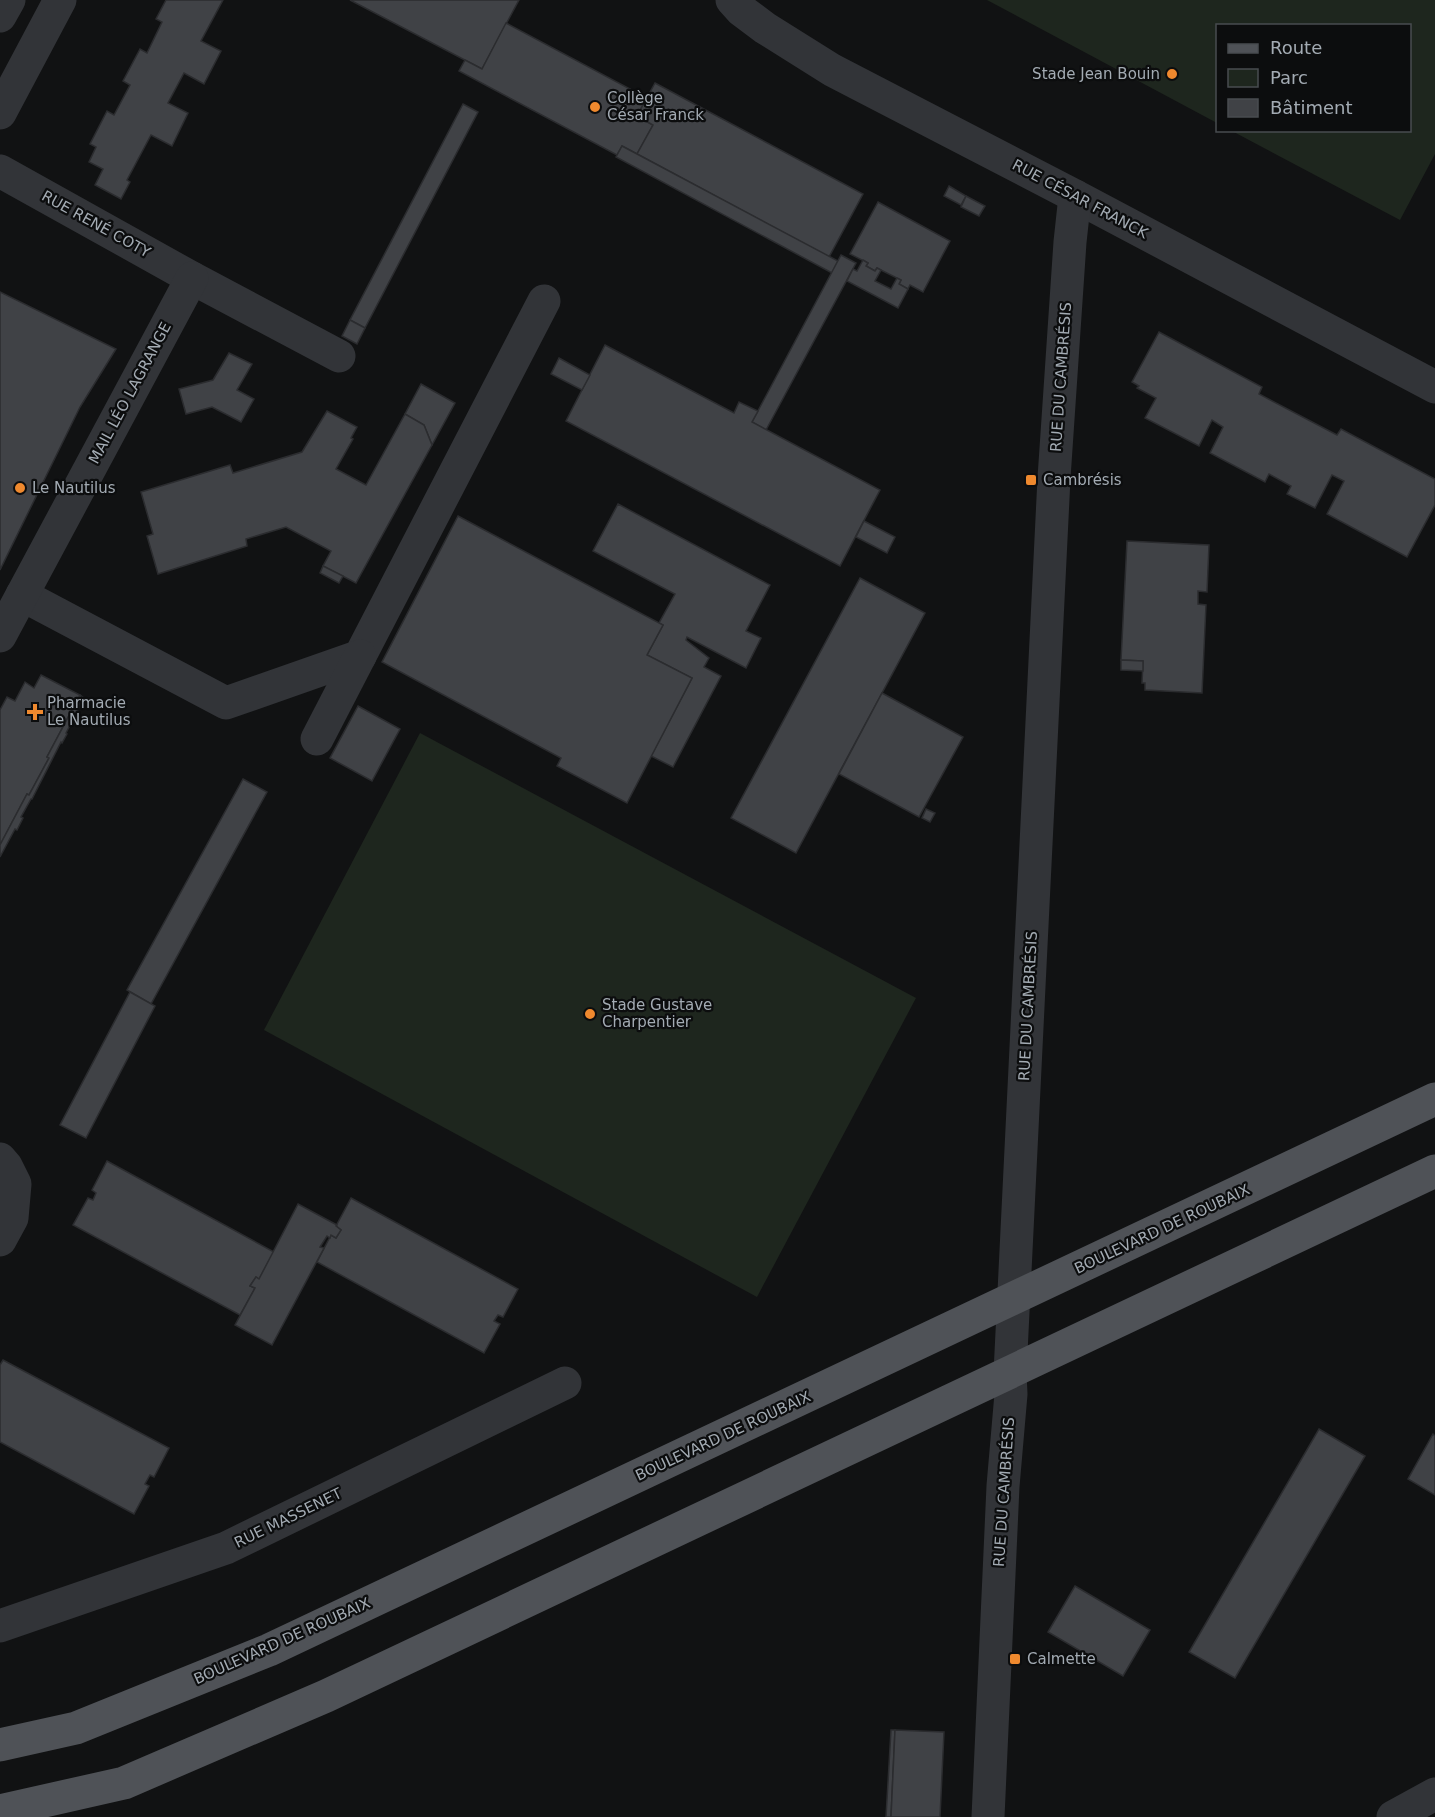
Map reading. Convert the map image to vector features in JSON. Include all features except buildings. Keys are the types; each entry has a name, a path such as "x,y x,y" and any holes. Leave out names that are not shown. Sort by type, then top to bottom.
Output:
{"main road":[{"name":"BOULEVARD DE ROUBAIX","path":"0,1745 76,1728 269,1650 1435,1100"},
{"path":"0,1811 124,1783 316,1701 1435,1171"}],"street":[{"path":"0,16 9,0"},
{"path":"0,114 60,0"},
{"name":"RUE CÉSAR FRANCK","path":"732,0 741,10 765,28 832,70 1435,387"},
{"name":"RUE RENÉ COTY","path":"0,171 192,278 339,356"},
{"name":"RUE DU CAMBRÉSIS","path":"988,1817 1003,1486 1011,1394 1010,1372 1054,478 1075,196"},
{"name":"MAIL LÉO LAGRANGE","path":"0,636 192,278"},
{"path":"317,740 544,301"},
{"path":"22,595 226,703 360,656"},
{"path":"0,1159 15,1184 12,1218 0,1240"},
{"name":"RUE MASSENET","path":"0,1626 226,1548 565,1383"},
{"path":"1393,1817 1435,1794"}],"green space":[{"name":"Stade Jean Bouin","path":"987,0 1435,0 1435,154 1400,220 1234,132 1411,132 1411,24 1216,24 1216,122"},
{"name":"Stade Gustave Charpentier","path":"420,733 916,998 757,1297 264,1030"}],"place":[{"name":"Stade Jean Bouin","path":"1172,74"},
{"name":"Collège César Franck","path":"595,107"},
{"name":"Cambrésis","path":"1031,480"},
{"name":"Le Nautilus","path":"20,488"},
{"name":"Pharmacie Le Nautilus","path":"35,712"},
{"name":"Stade Gustave Charpentier","path":"590,1014"},
{"name":"Calmette","path":"1015,1659"}]}
